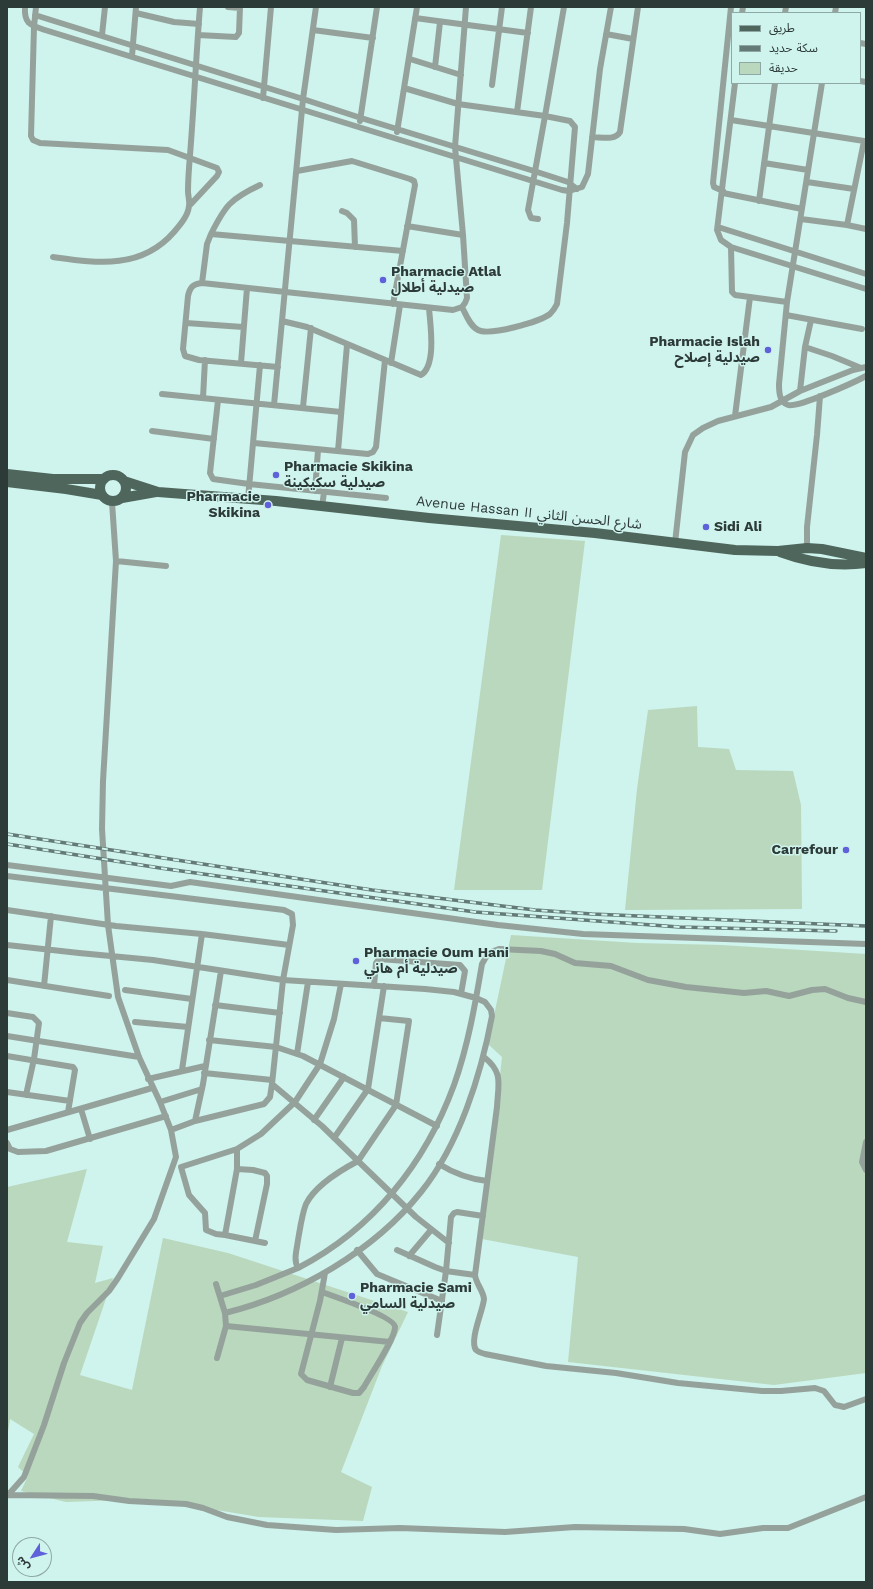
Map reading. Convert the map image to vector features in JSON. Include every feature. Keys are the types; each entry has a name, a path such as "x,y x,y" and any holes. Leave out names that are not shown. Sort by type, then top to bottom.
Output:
{"main road":[{"path":"7,474 53,479 104,479"},
{"path":"115,475 124,481 126,493 118,501 112,502 106,500 102,496 100,490 104,479 115,475"},
{"name":"Avenue Hassan II شارع الحسن الثاني","path":"124,481 158,492 248,499 595,533 735,550 778,552 807,548 826,550 836,553"},
{"path":"7,482 66,489 102,496"},
{"name":"Avenue Hassan II شارع الحسن الثاني","path":"122,498 158,492"},
{"path":"805,560 803,555 807,548"},
{"name":"Avenue Hassan II شارع الحسن الثاني","path":"778,552 805,560 833,564"},
{"path":"866,558 836,553 836,558 833,564 866,563"}],"street":[{"path":"25,7 27,22 34,27 132,56 303,111 569,191 577,189 583,185 588,174 606,34 611,7"},
{"path":"36,7 34,27 31,136 33,140 40,143 168,150 217,168 219,172 190,205 183,221 171,236 151,251 128,260 114,262 53,257"},
{"path":"102,35 105,7"},
{"path":"144,7 144,15"},
{"path":"190,205 188,193 200,7"},
{"path":"198,35 236,37 238,33 240,7 228,7"},
{"path":"263,98 271,7"},
{"path":"274,405 303,111 303,98 316,7"},
{"path":"359,128 377,7"},
{"path":"396,139 410,59 417,7"},
{"path":"278,367 188,358 184,354 183,349 189,290 195,284 202,283 453,310 462,308 465,303 467,298 463,235 455,147 466,7"},
{"path":"492,85 502,7"},
{"path":"517,112 531,7"},
{"path":"538,219 531,218 528,213 532,180 564,7"},
{"path":"592,137 613,138 620,132 638,7"},
{"path":"132,56 136,10 144,15 174,22 199,24"},
{"path":"36,15 303,98 398,130 534,171 570,184 577,189"},
{"path":"731,16 712,185 723,192 759,201 802,209"},
{"path":"415,18 528,33"},
{"path":"435,67 440,22"},
{"path":"313,30 373,38"},
{"path":"606,34 633,39"},
{"path":"410,59 461,75"},
{"path":"735,84 718,227 718,234 721,240 731,247 866,289"},
{"path":"759,201 775,84"},
{"path":"822,84 787,302 779,388 782,401 787,405 793,405 820,396 866,376"},
{"path":"404,88 458,104 545,116 567,120 574,124 575,131 567,223 554,310 537,320 489,333 475,328 462,308"},
{"path":"731,120 769,124 865,141 847,225"},
{"path":"717,144 728,146"},
{"path":"254,443 368,454 375,450 403,251 415,186 414,182 410,179 352,161 297,171"},
{"path":"764,163 808,170"},
{"path":"807,182 854,189"},
{"path":"202,283 206,244 227,206 243,193 260,185"},
{"path":"342,212 352,216 354,220 355,247"},
{"path":"801,219 866,229"},
{"path":"407,226 463,235"},
{"path":"718,227 866,274"},
{"path":"211,234 403,251"},
{"path":"731,247 732,292 735,295 787,302"},
{"path":"241,363 243,327 248,288"},
{"path":"735,416 750,296"},
{"path":"282,321 311,328 347,345 421,375 424,373 428,365 431,352 429,308"},
{"path":"786,315 862,329"},
{"path":"800,391 805,347 811,320"},
{"path":"186,323 243,327"},
{"path":"303,407 311,328"},
{"path":"338,451 347,345"},
{"path":"805,347 863,368"},
{"path":"203,398 206,360"},
{"path":"248,499 258,403 260,365"},
{"path":"675,542 683,462 689,441 693,435 703,428 718,421 771,407 800,391 839,375 863,368"},
{"path":"162,394 342,412"},
{"path":"807,548 807,527 820,396"},
{"path":"218,400 210,473 212,478 249,484 386,498"},
{"path":"152,431 214,439"},
{"path":"315,491 318,450"},
{"path":"322,507 324,492"},
{"path":"112,502 116,561 103,782 102,829 108,925 116,988 138,1055 152,1088 160,1102 171,1130 176,1157 154,1219 109,1291 87,1313 80,1323 64,1363 44,1426 24,1477 8,1495 93,1496 135,1502 186,1504 227,1516 267,1525 336,1530 400,1528 505,1532 580,1527 684,1529 720,1534 763,1528 788,1528 866,1497"},
{"path":"116,561 166,566"},
{"path":"7,865 171,886 190,882 498,925 583,934 866,944"},
{"path":"7,876 284,910 290,912 294,918 284,980 270,1097 264,1104 195,1121 171,1130"},
{"path":"7,910 116,926 202,934 289,945"},
{"path":"44,986 49,949 51,916"},
{"path":"182,1070 196,966 202,934"},
{"path":"7,944 153,960 284,980 425,989 461,994 476,998 485,1002 491,1010 492,1016 484,1057 469,1101 447,1150 422,1191 389,1225 358,1250 325,1273 269,1300 225,1313"},
{"path":"220,1296 256,1285 298,1268 339,1243 392,1194 412,1169 437,1126 446,1106 461,1064 482,964 491,952 499,949 542,951 555,954 575,963 611,966 648,980 686,987 744,993 766,991 789,996 812,990 825,989 848,998 866,1002"},
{"path":"374,986 376,963 379,959 460,965 465,972 461,994"},
{"path":"195,1121 202,1089 214,1005 221,971"},
{"path":"7,980 109,996"},
{"path":"297,1054 308,982"},
{"path":"265,1243 216,1234 206,1230 204,1213 189,1195 181,1167 237,1149 261,1134 295,1102 320,1064 334,1019 341,984"},
{"path":"334,1138 368,1090 384,986"},
{"path":"125,990 192,999"},
{"path":"214,1005 280,1013"},
{"path":"7,1013 33,1017 37,1019 40,1025 26,1095"},
{"path":"298,1268 296,1250 306,1204 313,1193 320,1187 343,1169 358,1161 396,1105 409,1021 379,1018"},
{"path":"135,1022 188,1027"},
{"path":"7,1036 138,1055"},
{"path":"209,1040 276,1048 297,1054 320,1064 437,1126"},
{"path":"7,1056 68,1065 74,1068 68,1112"},
{"path":"484,1057 496,1069 498,1079 497,1107 475,1275 477,1284 483,1294 484,1299 474,1338 474,1346 478,1351 485,1354 546,1366 616,1373 684,1384 762,1391 816,1388 824,1391 835,1404 844,1407 866,1399"},
{"path":"148,1079 182,1070 205,1066"},
{"path":"204,1073 272,1082 334,1138 431,1230 449,1244"},
{"path":"314,1120 344,1077"},
{"path":"7,1130 152,1088"},
{"path":"160,1102 202,1089"},
{"path":"7,1092 70,1101"},
{"path":"81,1109 90,1139"},
{"path":"7,1143 10,1149 15,1151 40,1152 52,1150 166,1116"},
{"path":"866,1142 862,1162 866,1170"},
{"path":"225,1235 237,1169 237,1149"},
{"path":"439,1164 460,1175 487,1181"},
{"path":"237,1169 260,1171 266,1173 267,1176 267,1184 255,1241"},
{"path":"437,1335 446,1271 451,1217 454,1213 461,1212 483,1216"},
{"path":"409,1256 431,1230"},
{"path":"358,1250 377,1274 442,1301"},
{"path":"397,1250 446,1271 475,1275"},
{"path":"322,1292 356,1304 392,1322 396,1329 361,1391 353,1393 330,1387 307,1380 302,1374 322,1292 325,1273"},
{"path":"216,1284 225,1313 226,1326 217,1358"},
{"path":"226,1326 390,1342"},
{"path":"330,1387 342,1338"}],"green space":[{"path":"501,535 585,541 542,890 454,890"},
{"path":"697,706 698,747 729,749 736,770 793,771 801,805 802,909 625,910 637,789 648,710"},
{"path":"511,935 637,943 721,945 866,954 866,1373 774,1385 568,1362 578,1257 482,1239 502,1057 488,1044"},
{"path":"87,1169 67,1242 103,1246 95,1283 113,1278 80,1375 132,1390 163,1238 228,1253 408,1312 382,1366 341,1472 372,1487 363,1521 259,1517 150,1499 66,1502 21,1491 28,1476 18,1467 34,1434 10,1419 7,1438 7,1187"}],"railway":[{"path":"7,834 372,890 535,910 592,914 866,926"},
{"path":"7,844 160,868 475,912 679,927 836,931"}],"place":[{"name":"Pharmacie Atlal صيدلية أطلال","path":"383,280"},
{"name":"Pharmacie Islah صيدلية إصلاح","path":"768,350"},
{"name":"Pharmacie Skikina صيدلية سكيكينة","path":"276,475"},
{"name":"Pharmacie Skikina","path":"268,505"},
{"name":"Sidi Ali","path":"706,527"},
{"name":"Carrefour","path":"846,850"},
{"name":"Pharmacie Oum Hani صيدلية أم هاني","path":"356,961"},
{"name":"Pharmacie Sami صيدلية السامي","path":"352,1296"}]}
